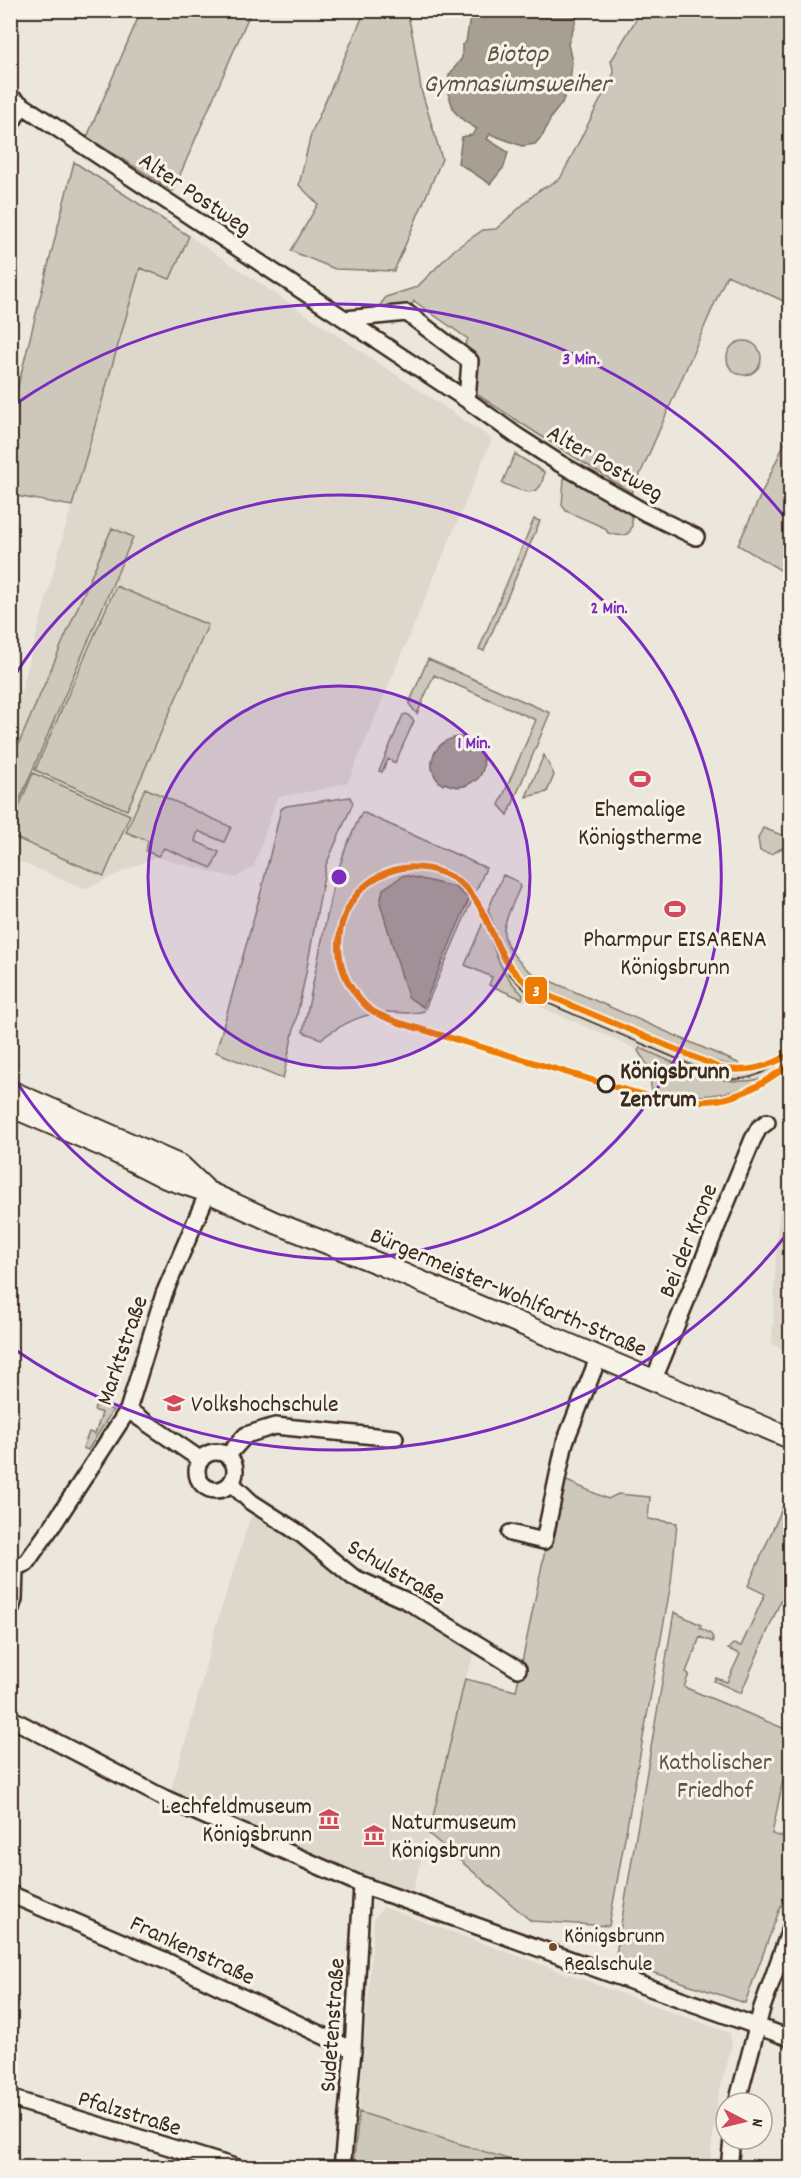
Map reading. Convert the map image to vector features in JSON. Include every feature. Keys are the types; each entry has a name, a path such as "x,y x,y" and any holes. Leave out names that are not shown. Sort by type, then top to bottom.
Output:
{"street":[{"name":"Alter Postweg","path":"10,126 16,101 559,463 646,513 696,537"},
{"path":"345,319 406,313 470,361 467,400"},
{"name":"Bürgermeister-Wohlfarth-Straße","path":"10,1091 151,1162 165,1178 208,1192 790,1438"},
{"name":"Bürgermeister-Wohlfarth-Straße","path":"10,1106 105,1147 151,1162"},
{"name":"Bei der Krone","path":"654,1379 753,1139 759,1128 767,1122"},
{"name":"Marktstraße","path":"13,1570 26,1563 128,1410 164,1294 208,1192"},
{"path":"510,1533 544,1541 565,1442 599,1356"},
{"path":"128,1410 201,1460"},
{"path":"227,1456 246,1435 275,1426 395,1438"},
{"path":"210,1453 222,1453 227,1456 235,1472 231,1483 221,1490 204,1486 200,1482 197,1471 201,1460 210,1453"},
{"name":"Schulstraße","path":"231,1483 251,1502 302,1535 352,1577 409,1602 518,1669"},
{"path":"10,1611 14,1599 13,1570"},
{"path":"13,1719 164,1798 362,1885 790,2038"},
{"name":"Sudetenstraße","path":"342,2168 353,2050 362,1885"},
{"name":"Frankenstraße","path":"10,1894 156,1956 353,2050"},
{"path":"740,2091 757,2027 790,1930"},
{"name":"Pfalzstraße","path":"10,2098 238,2168"},
{"path":"729,2168 731,2151"}],"shaded area":[{"path":"189,236 492,439 348,782 324,789 277,797 254,866 236,878 155,857 85,889 11,858 11,729 63,536 140,267 170,279"},
{"path":"476,891 488,910 505,955 526,979 536,986 721,1064 742,1067 763,1064 790,1048 790,1069 770,1084 736,1101 696,1106 658,1101 652,1092 681,1097 710,1097 747,1088 760,1080 729,1082 706,1076 640,1048 638,1051 522,999 523,995 507,980 500,966 484,920 472,900"},
{"path":"782,1194 790,1198 790,1360 782,1356 785,1350 772,1344 777,1234"},
{"path":"253,1509 385,1597 475,1652 465,1679 429,1834 411,1896 169,1796 193,1716 216,1625"},
{"path":"383,1907 730,2033 732,2045 720,2091 714,2091 714,2128 709,2167 533,2167 359,2112 374,1919"}],"green space":[{"path":"141,11 251,11 173,191 87,137"},
{"path":"365,11 407,11 421,89 442,159 394,271 335,269 291,251 318,204 299,185 311,134"},
{"path":"641,11 790,11 790,304 727,275 632,493 458,382 473,353 462,351 468,339 414,301 407,313 383,316 378,308 386,297 417,287 455,249 483,230 496,229 538,191 560,179 614,73 611,61"},
{"path":"74,162 189,236 170,279 140,268 72,506 11,495 11,414"},
{"path":"744,341 756,346 761,358 756,370 744,375 732,370 727,358 732,346"},
{"path":"790,431 790,566 787,574 738,545"},
{"path":"515,454 544,472 539,488 535,491 523,491 502,483"},
{"path":"564,478 573,479 627,509 632,520 630,531 623,535 608,533 605,528 566,511 562,505"},
{"path":"534,519 540,521 484,651 479,649"},
{"path":"112,528 133,537 11,820 11,762"},
{"path":"116,586 208,625 127,810 35,770"},
{"path":"428,659 550,713 508,815 499,805 536,720 434,675 417,714 409,704"},
{"path":"407,714 414,721 395,763 388,759 382,772 379,771 403,715"},
{"path":"544,755 554,775 547,792 526,797"},
{"path":"33,773 130,815 104,876 11,836 11,826"},
{"path":"145,788 231,827 224,842 198,831 195,841 219,852 212,868 164,848 158,856 146,851 148,841 126,832"},
{"path":"350,797 353,803 326,865 283,1079 216,1052 261,892 281,809 286,806"},
{"path":"362,812 486,868 424,1011 387,1012 360,1017 321,1039 303,1032 334,882 346,847"},
{"path":"763,828 790,838 790,844 771,854 760,851 758,838"},
{"path":"503,875 517,881 520,887 505,924 504,935 509,948 522,965 532,973 738,1063 742,1067 713,1061 536,986 526,979 505,953 488,910"},
{"path":"484,920 498,960 523,995 522,999 489,985 492,977 465,965"},
{"path":"640,1048 713,1078 743,1081 759,1079 760,1081 733,1091 707,1096 652,1092 648,1066 638,1051"},
{"path":"96,1405 113,1410 88,1450 83,1448 89,1432 95,1434 102,1413 94,1410"},
{"path":"560,1478 608,1499 618,1494 650,1497 648,1519 677,1523 671,1583 609,1926 531,1921 429,1834 465,1679 516,1691"},
{"path":"784,1504 790,1506 790,1579 741,1693 714,1681 716,1678 727,1682 740,1654 728,1649 733,1644 741,1646 765,1594 748,1586"},
{"name":"Katholischer Friedhof","path":"674,1612 701,1625 700,1628 710,1633 713,1639 713,1642 700,1637 686,1672 689,1674 684,1687 790,1731 790,1745 772,1834 790,1839 790,1892 780,1908 745,2003 615,1960"},
{"path":"359,2112 533,2167 353,2167"}],"water":[{"name":"Biotop Gymnasiumsweiher","path":"471,11 579,11 568,44 572,62 570,82 562,103 535,144 522,146 490,134 487,139 508,152 504,167 490,184 458,163 462,137 472,135 477,129 454,111 448,93 449,75 462,58 462,45 466,42"},
{"path":"459,737 473,743 478,748 483,761 481,774 476,781 468,785 453,786 445,783 443,785 433,771 433,756 443,743"},
{"path":"404,875 455,887 469,899 423,1007 408,997 380,903 383,889"}],"tram line":[{"name":"3","path":"790,1054 773,1063 756,1068 739,1070 720,1068 535,990 519,977 506,961 476,900 458,881 445,874 416,867 390,871 368,884 351,903 341,926 339,952 346,979 364,1004 400,1023 658,1098 697,1101 727,1098 747,1091 790,1064"},
{"path":"496,942 509,974 531,996 717,1076 747,1078 774,1066 790,1054"}],"place":[{"name":"Ehemalige Königstherme","path":"640,779"},
{"name":"Pharmpur EISARENA Königsbrunn","path":"675,909"},
{"name":"Königsbrunn Zentrum","path":"606,1084"},
{"name":"Volkshochschule","path":"174,1403"},
{"name":"Lechfeldmuseum Königsbrunn","path":"329,1819"},
{"name":"Naturmuseum Königsbrunn","path":"374,1835"},
{"name":"Königsbrunn Realschule","path":"553,1947"}]}
